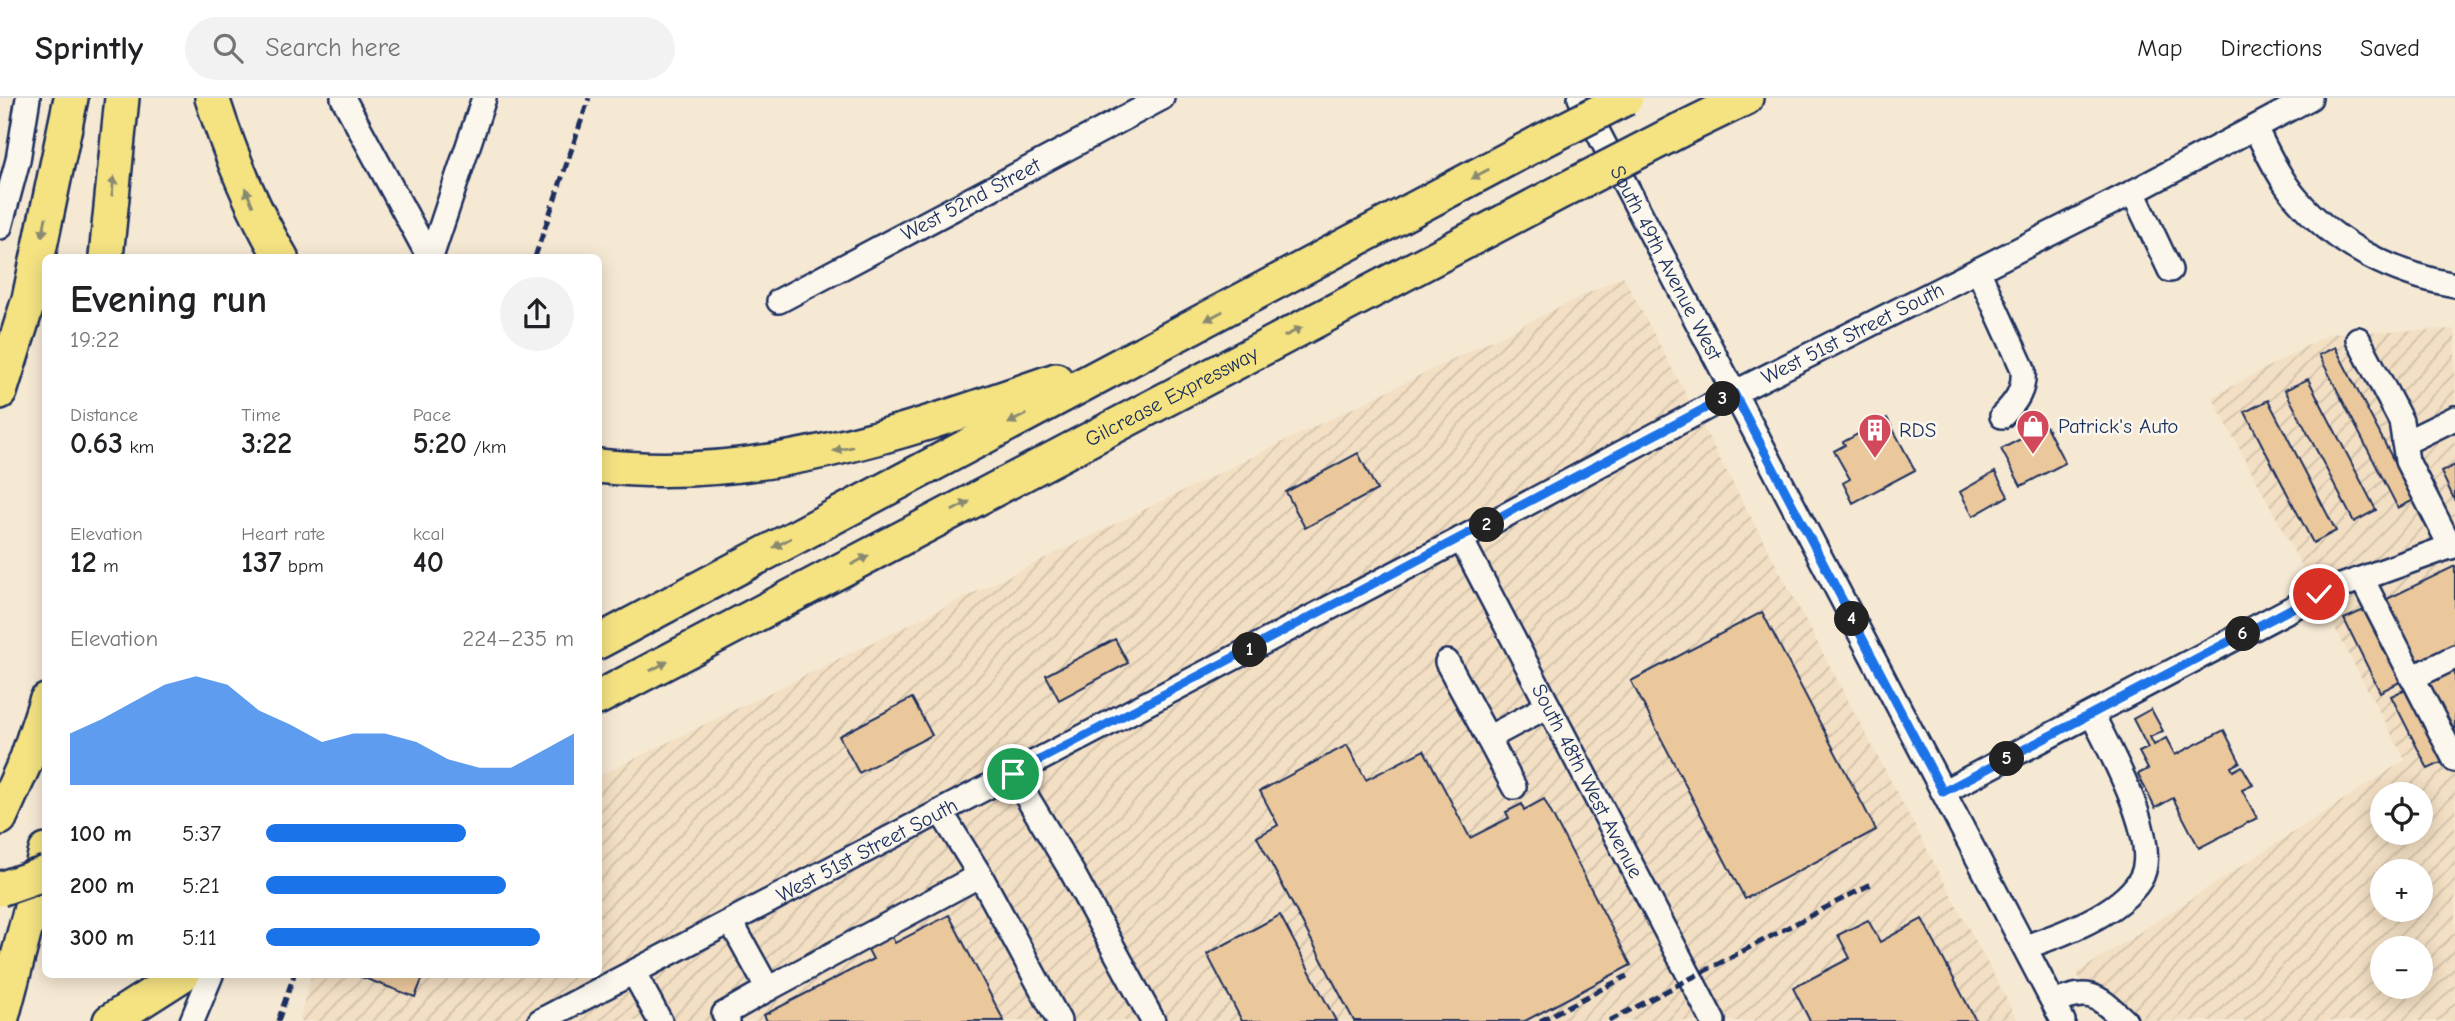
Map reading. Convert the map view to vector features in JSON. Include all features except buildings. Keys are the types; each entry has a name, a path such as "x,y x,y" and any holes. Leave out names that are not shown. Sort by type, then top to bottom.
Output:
{"highway":[{"path":"0,392 29,299 71,98"},
{"path":"106,254 122,98"},
{"path":"212,98 228,149 259,219 279,254"},
{"path":"602,640 1626,98"},
{"name":"Gilcrease Expressway","path":"602,696 1564,190 1746,98"},
{"path":"602,466 637,470 719,468 850,447 908,431 1165,342"},
{"path":"0,818 27,758 42,713"},
{"path":"1,1021 42,866"},
{"path":"0,889 42,874"},
{"path":"110,1021 177,978"}],"street":[{"path":"0,227 18,160 28,98"},
{"path":"343,98 428,254"},
{"path":"431,254 484,98"},
{"name":"West 52nd Street","path":"779,301 1162,98"},
{"name":"South 49th Avenue West","path":"1580,98 2059,1012"},
{"name":"West 51st Street South","path":"540,1021 1461,540 1734,393 2133,192 2311,98"},
{"path":"2255,128 2295,197 2322,224 2357,250 2394,268 2455,285"},
{"path":"2133,192 2170,270"},
{"path":"1978,270 2023,369 2024,381 2016,402 2002,416"},
{"path":"1943,792 2319,594 2453,546 2407,461 2401,421 2358,339"},
{"path":"2404,443 2455,418"},
{"name":"South 48th West Avenue","path":"1461,540 1713,1021"},
{"path":"2362,579 2455,760"},
{"path":"2412,678 2455,657"},
{"path":"1447,662 1514,787"},
{"path":"1488,737 1548,706"},
{"path":"2025,947 2074,928 2100,914 2127,896 2141,878 2144,860 2138,810 2092,714"},
{"path":"1013,774 1072,872 1153,1021"},
{"path":"941,812 980,875 1059,1021"},
{"path":"728,1021 724,1014 980,875"},
{"path":"731,922 768,989"},
{"path":"634,973 660,1021"},
{"path":"192,1021 210,978"},
{"path":"2059,1012 2079,993 2099,998 2125,1021"}],"shaded area":[{"path":"1623,276 2018,1021 299,1021 310,978 602,978 602,775"},
{"path":"2455,329 2455,1021 2103,1021 2077,973 2370,783 2370,845 2433,845 2433,782 2371,782 2405,760 2212,397 2331,333"}],"railway":[{"path":"536,254 589,98"},
{"path":"1609,1021 1871,884"},
{"path":"1540,1021 1627,976"},
{"path":"278,1021 293,978"}],"place":[{"name":"Patrick's Auto","path":"2033,456"},
{"name":"RDS","path":"1875,460"}],"route":[{"path":"1013,774 1461,540 1734,393 1943,792 2319,594"}]}
